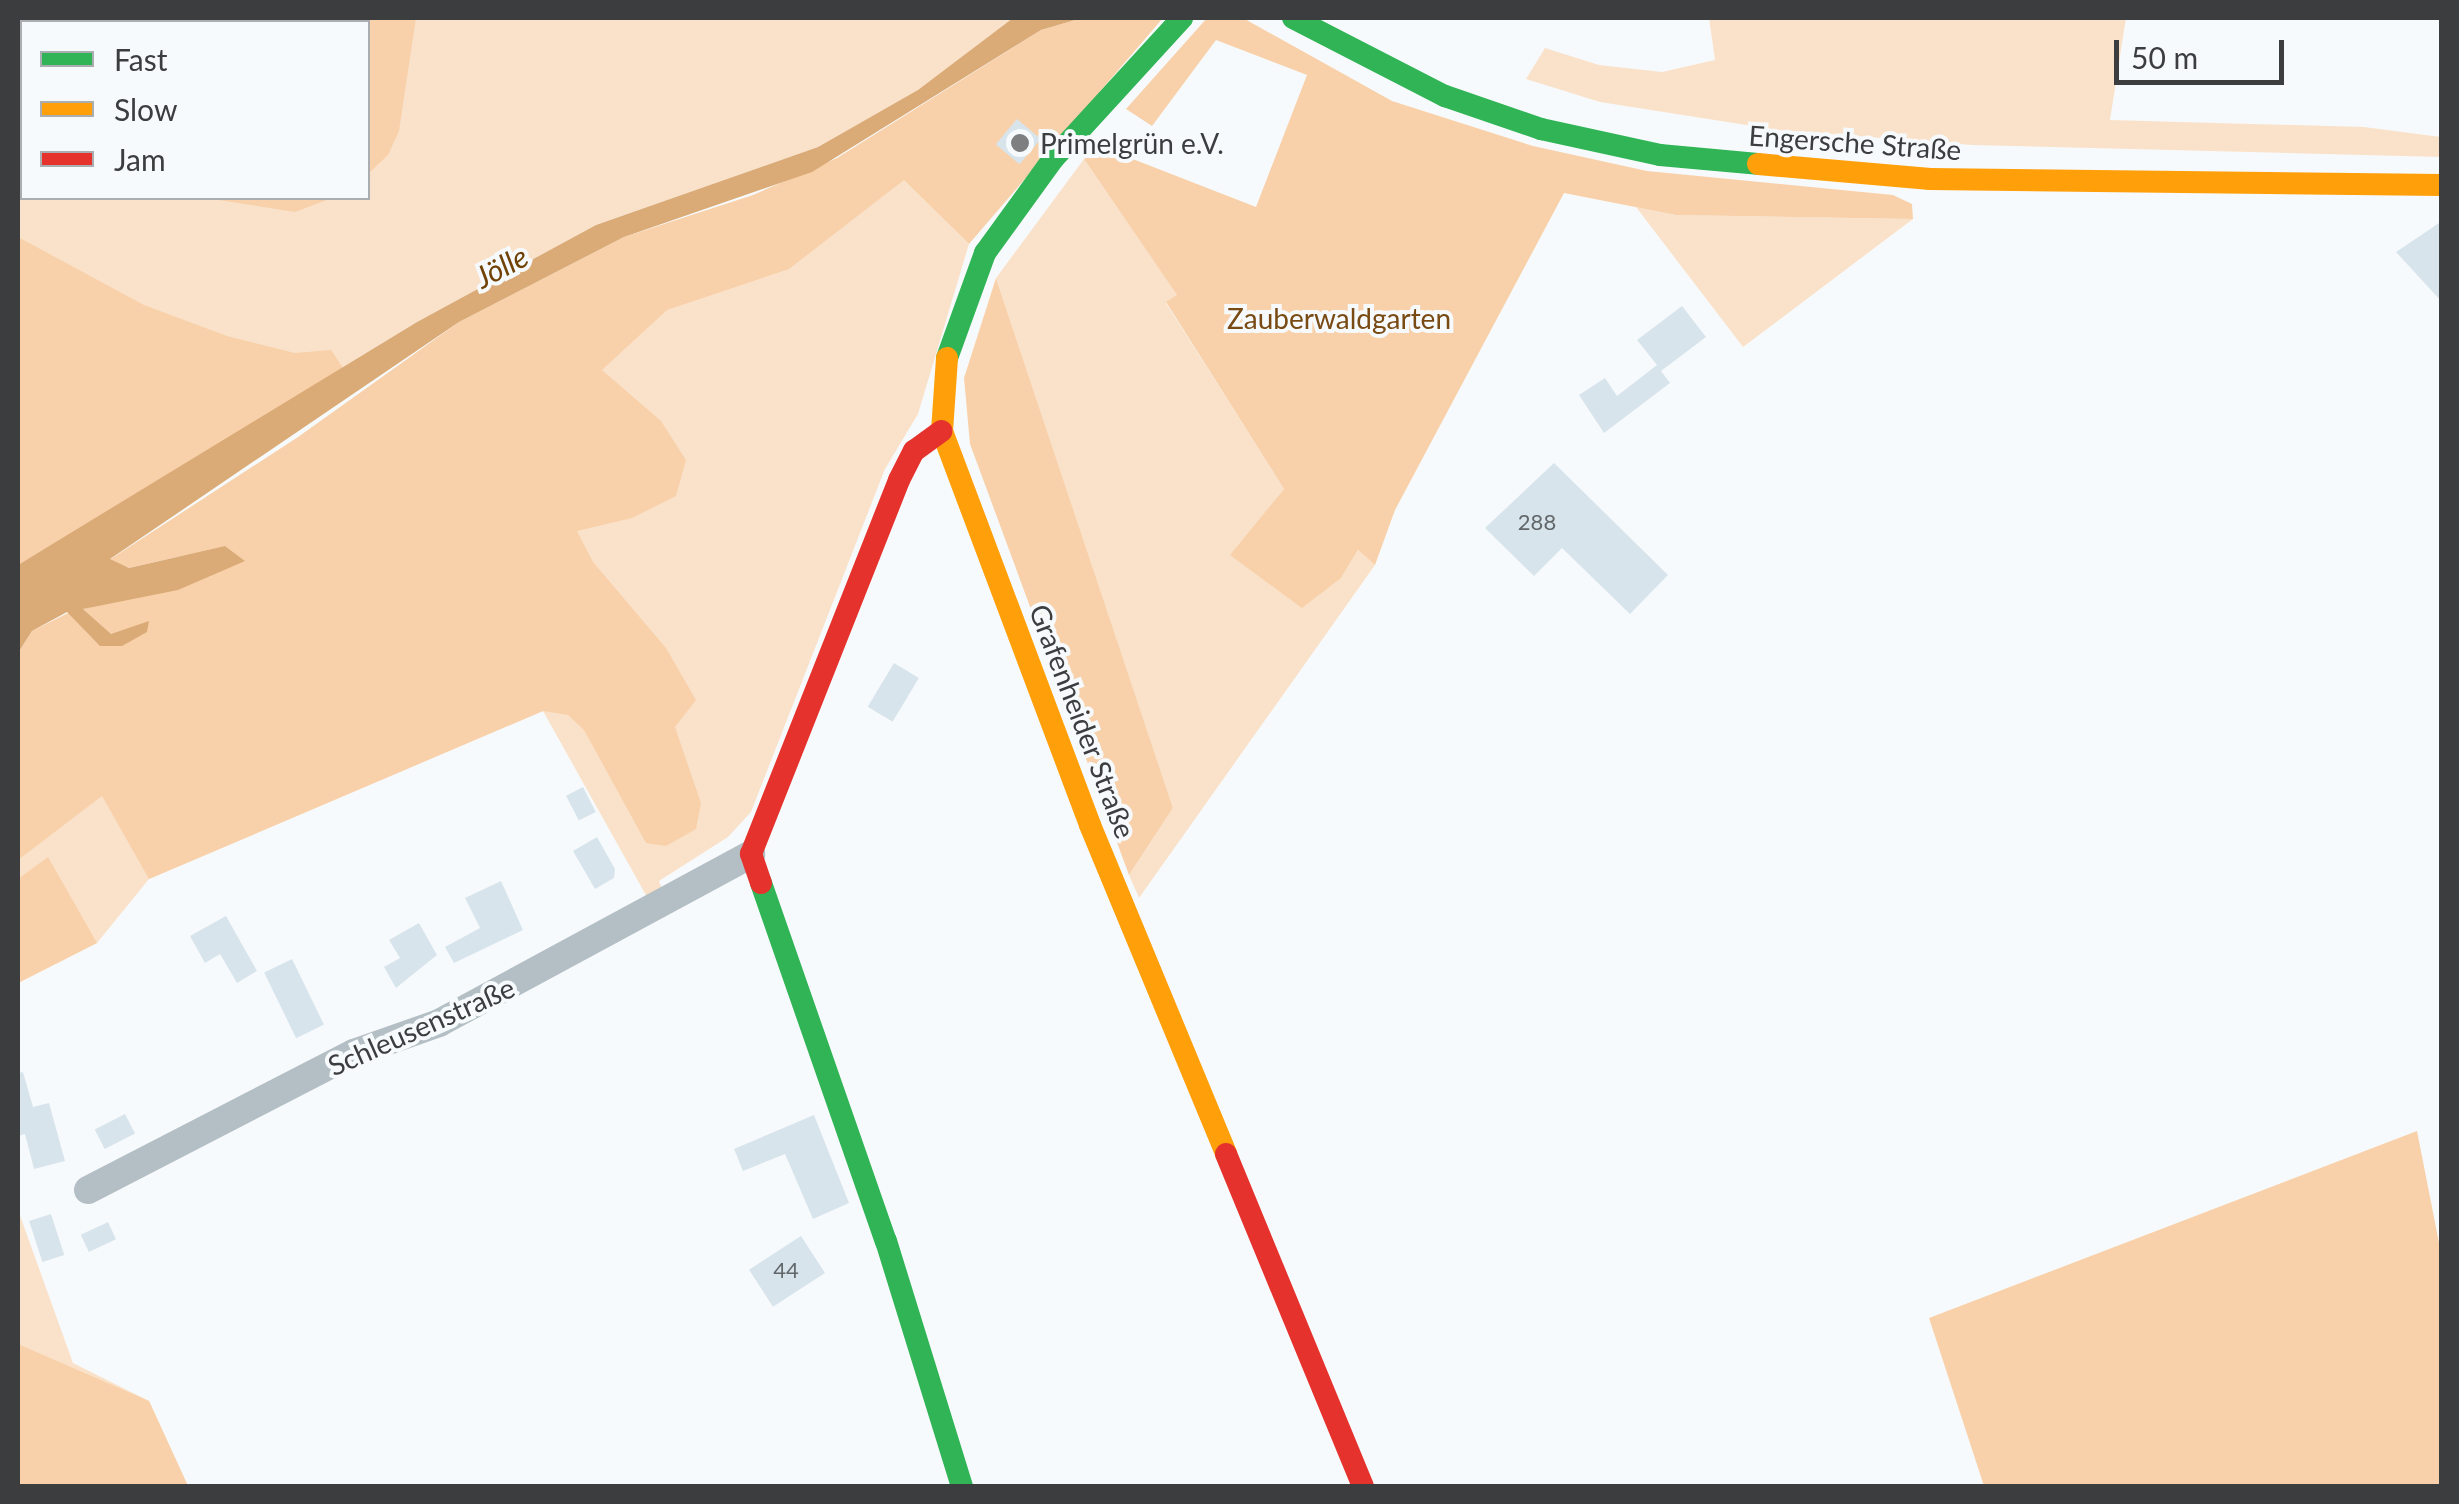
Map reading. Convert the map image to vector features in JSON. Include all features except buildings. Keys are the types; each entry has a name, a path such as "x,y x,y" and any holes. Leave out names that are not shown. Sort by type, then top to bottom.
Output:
{"street":[{"name":"Grafenheider Straße","path":"1182,18 1054,159 986,253 943,368 942,431 1090,825 1363,1486"},
{"name":"Engersche Straße","path":"1293,18 1444,96 1541,129 1660,155 1930,179 2442,186"},
{"path":"942,431 914,451 899,480 751,854 886,1241 962,1486"},
{"name":"Schleusenstraße","path":"88,1190 354,1053 439,1024 751,854"}],"shaded area":[{"path":"18,18 1013,18 919,90 818,147 596,225 417,322 18,565"},
{"path":"1013,18 1082,18 1041,30 812,172 624,237 459,322 110,559 129,568 225,546 245,561 178,590 83,609 111,634 149,621 147,632 122,646 100,646 67,612 32,631 18,653 18,565 417,322 596,225 818,147 918,90"},
{"path":"1709,18 2126,18 2110,120 2364,127 2441,137 2441,157 1972,145 1778,130 1600,102 1526,79 1545,48 1599,65 1662,72 1715,60"},
{"path":"866,142 969,244 918,414 885,469 751,812 728,837 659,881 662,889 647,897 543,711 149,879 97,943 18,983 18,653"},
{"path":"1084,159 1178,296 1166,303 1284,489 1231,556 1341,578 1358,550 1375,565 1139,898 1129,875 1173,808 996,278"},
{"path":"1636,207 1676,215 1913,219 1743,347"},
{"path":"18,1210 73,1363 149,1401 188,1486 18,1486"}],"green space":[{"path":"18,18 416,18 399,131 388,155 370,172 370,20 20,20 20,54"},
{"path":"1082,18 1163,18 969,244 904,180 789,269 667,310 602,370 661,421 686,460 676,496 632,518 577,531 593,562 666,648 696,700 675,727 701,803 696,829 666,846 646,843 584,730 568,715 543,711 149,879 102,796 18,860 18,653 32,631 70,612 100,645 111,634 83,609 245,561 225,546 129,568 109,560 298,437 459,322 624,237 753,195 837,158 1041,30"},
{"name":"Zauberwaldgarten","path":"1207,18 1243,18 1392,101 1533,146 1647,171 1893,195 1912,204 1913,219 1676,215 1564,193 1395,510 1375,565 1358,550 1341,578 1302,608 1230,555 1284,489 1166,302 1177,295 1084,159 1102,147 1256,207 1307,75 1216,40 1152,126 1126,109"},
{"path":"219,200 327,200 295,212"},
{"path":"18,237 144,305 227,336 295,353 331,350 345,371 18,565"},
{"path":"996,278 1173,808 1129,875 970,444 964,378"},
{"path":"48,857 97,943 18,983 18,879"},
{"path":"2417,1131 2441,1253 2441,1486 1984,1486 1929,1318"},
{"path":"18,1344 149,1401 188,1486 18,1486"}],"traffic: fast":[{"path":"947,358 985,253 1053,159 1182,18"},
{"path":"1293,18 1445,96 1541,129 1660,155 1758,164"},
{"path":"761,883 886,1241 962,1486"}],"traffic: slow":[{"path":"1758,164 1930,179 2442,185"},
{"path":"947,358 942,431 1090,825 1226,1154"}],"traffic: jam":[{"path":"761,883 751,854 899,480 914,451 942,431"},
{"path":"1226,1154 1363,1486"}],"place":[{"name":"Primelgrün e.V.","path":"1020,143"}],"water label":[{"name":"Jölle","path":"501,266"}]}
